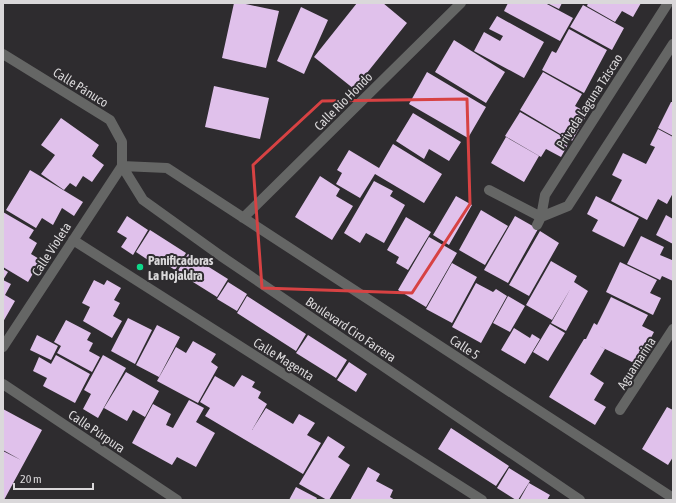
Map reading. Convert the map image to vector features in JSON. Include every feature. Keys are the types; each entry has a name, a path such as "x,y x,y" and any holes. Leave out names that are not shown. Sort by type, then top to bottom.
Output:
{"street":[{"name":"Calle Río Hondo","path":"243,218 461,3"},
{"name":"Privada Laguna Tziscao","path":"539,221 545,195 668,3"},
{"path":"490,190 539,221 568,206 673,44"},
{"name":"Calle Pánuco","path":"3,54 110,120 122,142 122,166"},
{"path":"122,166 167,168 243,218"},
{"name":"Calle Violeta","path":"3,347 122,166"},
{"name":"Boulevard Ciro Farrera","path":"122,166 143,200 173,222 580,500"},
{"name":"Calle 5","path":"243,218 673,498"},
{"name":"Calle Magenta","path":"73,240 482,500"},
{"name":"Aguamarina","path":"620,410 673,329"},
{"name":"Calle Púrpura","path":"3,384 177,500"}],"highlighted area":[{"path":"467,99 470,204 412,293 262,288 253,165 322,101"}],"building":[{"path":"234,3 241,3 279,11 266,68 222,58"},
{"path":"357,3 383,3 407,23 354,89 314,57"},
{"path":"508,3 545,3 573,18 560,41 504,11"},
{"path":"547,3 562,3 559,9"},
{"path":"588,3 641,3 633,17 622,11 615,22 587,6"},
{"path":"583,5 624,28 612,50 570,27"},
{"path":"301,7 328,20 304,74 277,61"},
{"path":"497,16 544,42 524,78 474,51 484,32 500,41 503,36 489,29"},
{"path":"569,29 607,50 584,93 542,70 552,51 556,53"},
{"path":"454,40 505,72 486,103 435,72"},
{"path":"427,72 486,107 468,138 409,104"},
{"path":"543,72 582,94 575,106 588,113 572,141 520,110"},
{"path":"214,86 269,98 260,139 205,127"},
{"path":"671,102 673,102 673,136 658,128"},
{"path":"520,112 570,141 561,157 546,149 541,157 505,136"},
{"path":"413,113 461,142 449,161 429,149 424,159 396,141"},
{"path":"61,118 99,145 92,156 104,165 92,182 83,176 76,187 70,183 64,190 41,174 55,155 41,145"},
{"path":"658,129 673,137 673,193 667,204 658,199 647,220 611,201 622,180 612,175 623,153 646,164 655,147 650,145"},
{"path":"506,137 539,156 524,182 491,163"},
{"path":"393,144 442,174 424,203 375,174 360,198 336,184 342,173 337,170 349,150 379,168"},
{"path":"30,170 83,202 74,216 62,208 53,225 42,218 36,228 6,210"},
{"path":"320,176 340,189 336,196 353,206 332,240 295,217"},
{"path":"374,181 393,191 390,196 405,205 384,243 366,233 360,243 344,233"},
{"path":"456,196 472,205 449,245 433,235"},
{"path":"596,196 639,218 624,247 592,231 598,220 587,214"},
{"path":"481,210 508,226 485,265 459,250"},
{"path":"3,212 34,230 29,238 37,243 31,254 41,260 28,282 3,267"},
{"path":"666,215 673,219 673,244 656,235"},
{"path":"127,216 148,230 133,255 121,247 127,238 117,232"},
{"path":"515,216 538,229 508,283 484,270"},
{"path":"406,217 431,232 408,270 396,263 399,257 387,250"},
{"path":"150,230 186,253 175,270 158,259 154,264 136,252"},
{"path":"540,231 559,243 529,296 509,285"},
{"path":"641,236 664,247 660,255 672,260 673,257 673,281 662,276 660,280 627,264"},
{"path":"429,237 457,253 426,307 398,290"},
{"path":"188,254 228,279 217,297 177,272"},
{"path":"551,261 577,276 574,282 588,291 566,331 551,323 571,288 552,320 526,305"},
{"path":"620,262 657,280 650,293 661,298 653,315 606,292"},
{"path":"452,263 477,277 452,323 426,309"},
{"path":"3,269 8,272 3,280"},
{"path":"3,280 11,284 5,295 15,301 3,322"},
{"path":"94,280 104,285 107,280 121,288 114,300 120,303 113,316 122,321 112,338 83,321 90,307 82,303"},
{"path":"228,282 247,294 237,311 217,299"},
{"path":"476,283 493,292 496,289 507,296 481,343 452,327"},
{"path":"247,296 306,334 296,351 237,313"},
{"path":"508,296 525,306 510,332 493,323"},
{"path":"611,297 648,315 642,326 654,332 636,364 599,346 605,349 590,374 604,383 594,400 606,407 595,425 549,397 584,339 586,339 594,323 597,325"},
{"path":"128,318 152,330 135,364 111,351"},
{"path":"66,320 91,333 87,340 93,343 89,351 100,357 92,372 57,353 61,346 54,342"},
{"path":"550,324 565,333 548,361 533,352"},
{"path":"157,325 180,337 159,377 136,365"},
{"path":"514,328 530,338 532,334 540,339 525,364 501,350"},
{"path":"37,335 58,346 51,360 30,350"},
{"path":"308,335 347,360 336,378 296,353"},
{"path":"193,341 216,354 211,362 218,367 198,403 157,381 176,347 186,353"},
{"path":"56,355 90,374 75,403 43,386 47,378 33,371 39,357 51,364"},
{"path":"103,355 126,368 98,418 83,409 91,394 84,390"},
{"path":"349,362 367,374 356,392 337,380"},
{"path":"126,372 159,391 145,417 133,410 127,421 104,408"},
{"path":"242,375 255,382 252,387 261,392 258,398 267,404 252,430 266,408 293,424 299,414 315,423 307,435 321,443 303,474 205,416 210,408 200,402 215,376 234,387"},
{"path":"189,400 204,408 196,422 215,433 196,467 177,457 172,465 132,443 153,404 171,414 166,425 173,428"},
{"path":"667,407 673,410 673,457 668,465 642,449"},
{"path":"3,409 42,430 4,500 3,451 21,460 3,450"},
{"path":"451,428 509,466 496,486 438,449"},
{"path":"328,436 345,447 338,457 350,465 329,500 327,500 299,484"},
{"path":"368,467 380,474 376,481 393,490 390,497 395,500 350,500"},
{"path":"509,468 530,481 518,500 497,488"},
{"path":"529,483 550,495 547,500 520,499"},
{"path":"296,487 317,498 316,500 289,500"}],"place":[{"name":"Panificadoras La Hojaldra","path":"140,267"}]}
